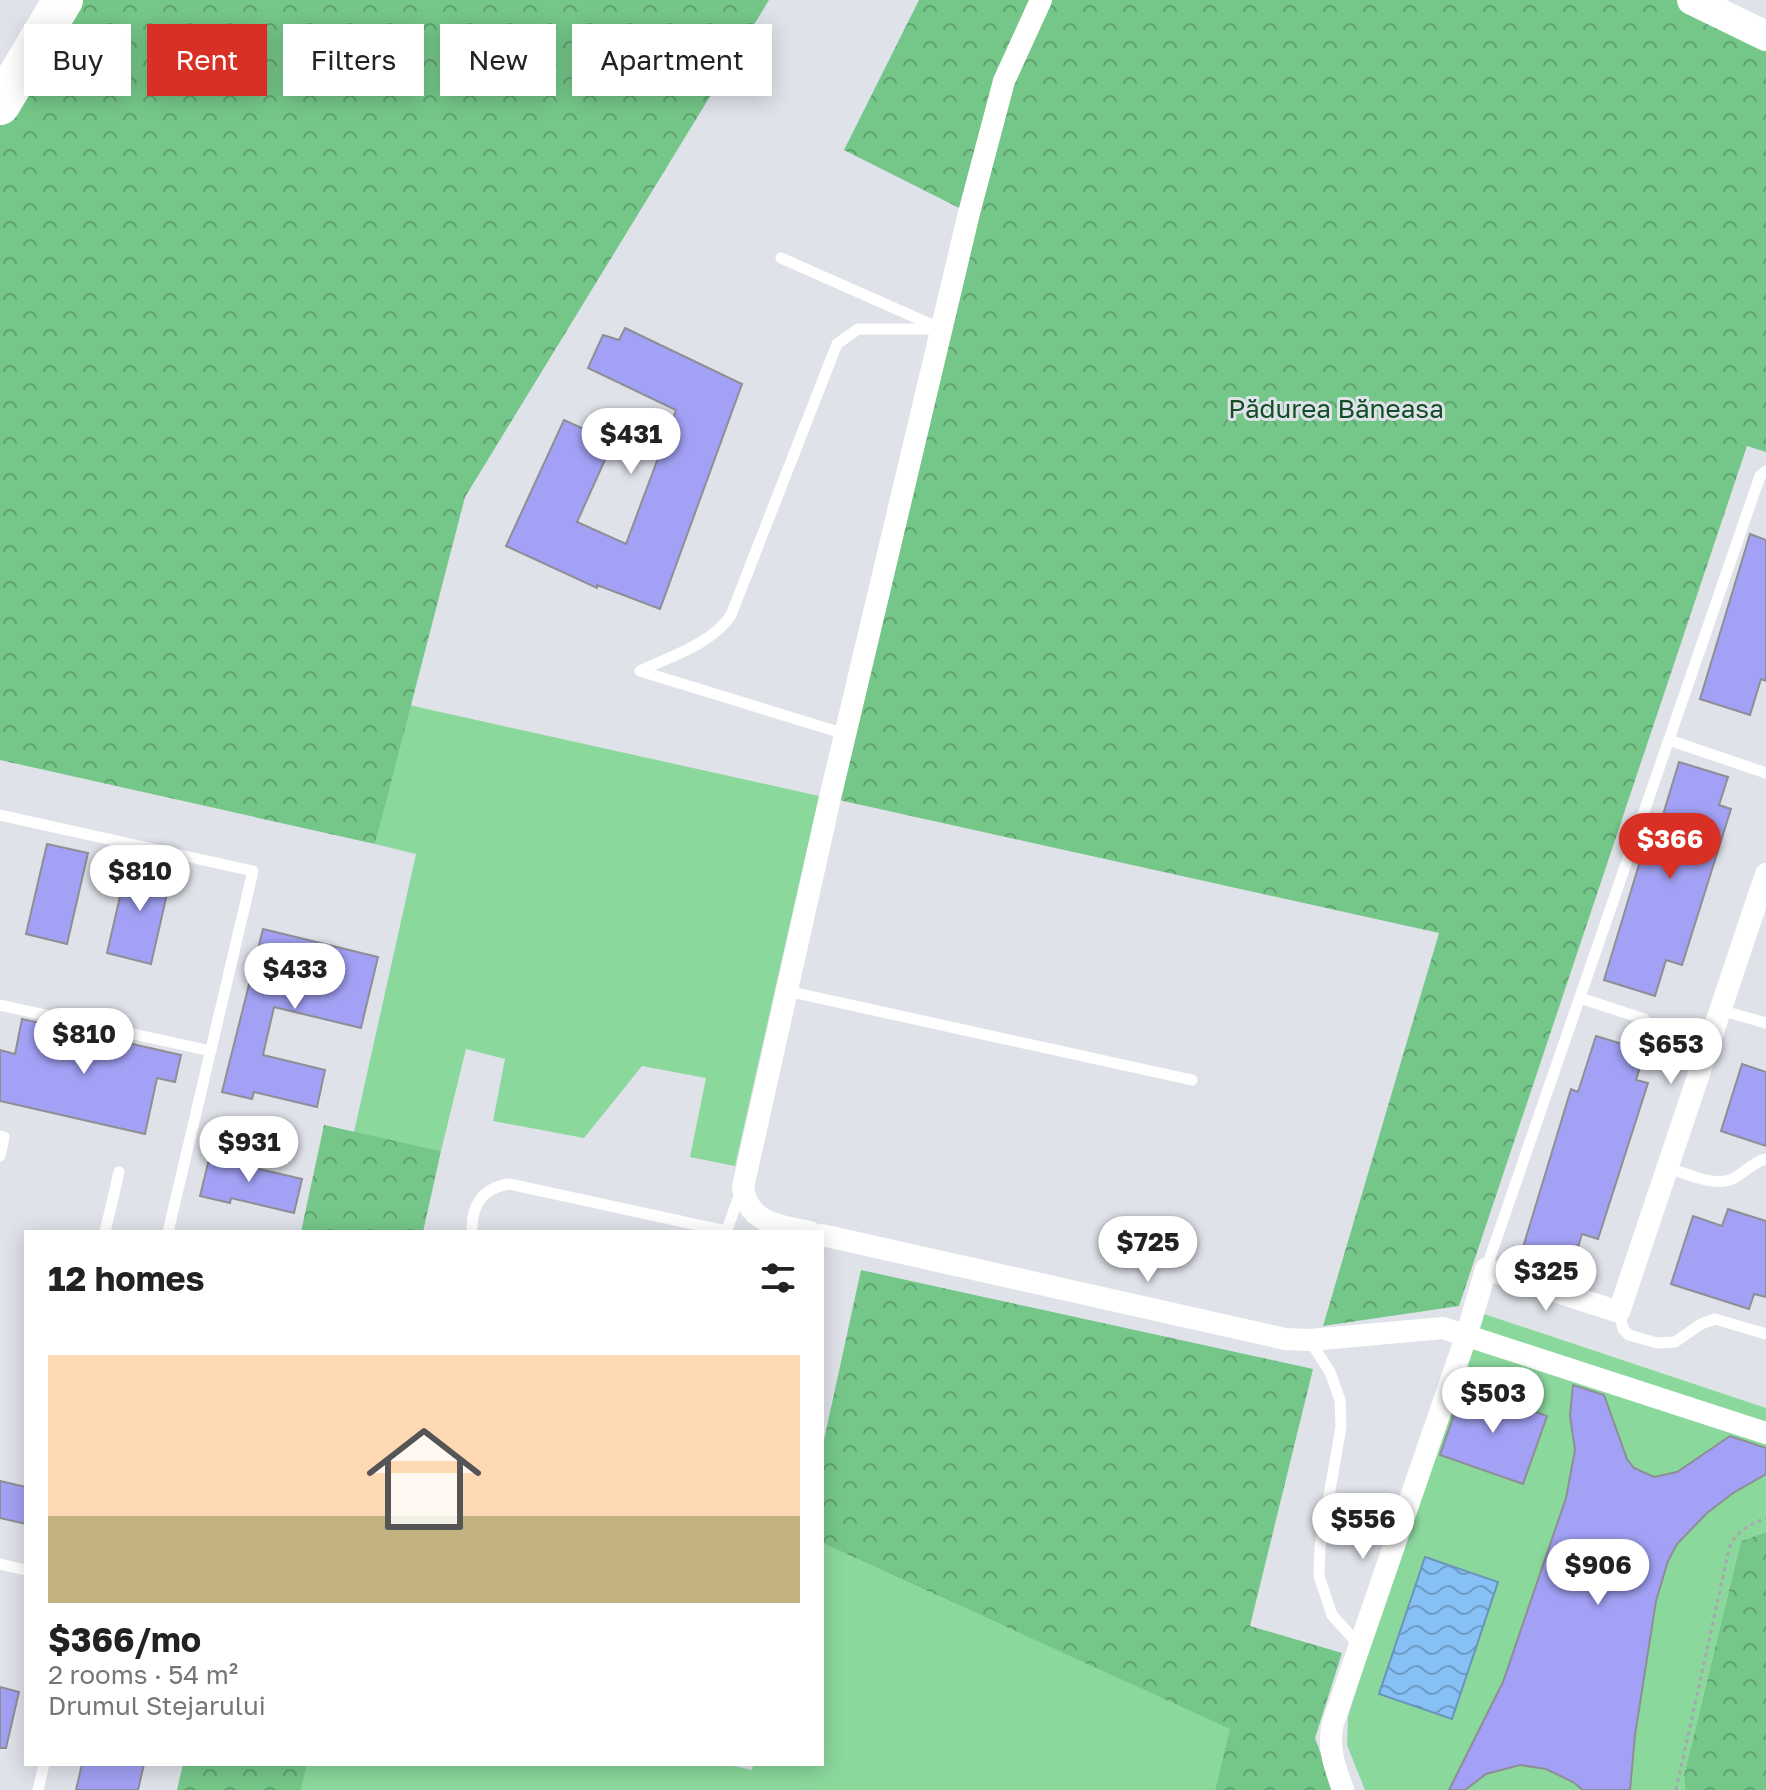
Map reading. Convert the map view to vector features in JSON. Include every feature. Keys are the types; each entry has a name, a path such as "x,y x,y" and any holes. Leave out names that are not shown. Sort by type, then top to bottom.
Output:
{"highway":[{"path":"0,53 31,0"},
{"path":"0,105 63,0"}],"street":[{"path":"803,1230 763,1219 745,1201 743,1187 845,734 941,329 1004,81 1041,0"},
{"path":"1692,0 1766,36"},
{"path":"1343,1790 1332,1759 1330,1735 1358,1644 1467,1334 1486,1269 1619,1312 1766,874"},
{"path":"824,1235 1285,1339 1310,1340 1443,1328 1766,1433"}],"lane":[{"path":"781,258 941,329"},
{"path":"845,734 640,671 706,638 722,628 731,615 837,344 858,329 941,329"},
{"path":"1486,1269 1760,476 1766,471"},
{"path":"1669,740 1766,773"},
{"path":"0,815 253,871 168,1230"},
{"path":"787,991 1192,1080"},
{"path":"1580,998 1644,1019"},
{"path":"0,1005 211,1051"},
{"path":"1720,1010 1766,1023"},
{"path":"0,1136 4,1137 0,1156"},
{"path":"1668,1168 1724,1181 1766,1159"},
{"path":"105,1230 119,1172"},
{"path":"472,1230 475,1205 487,1191 509,1184 717,1230"},
{"path":"727,1230 743,1187"},
{"path":"1619,1312 1623,1329 1629,1335 1657,1343 1675,1342 1701,1324 1715,1319 1766,1334"},
{"path":"1310,1340 1330,1372 1340,1400 1341,1427 1320,1547 1319,1576 1332,1615 1358,1644"},
{"path":"0,1564 24,1570"},
{"path":"38,1790 44,1766"}],"path":[{"path":"1676,1790 1730,1545 1750,1523 1766,1518"}],"green space":[{"path":"63,0 769,0 754,24 572,24 572,96 710,96 465,497 375,844 0,760 0,105 24,65 24,96 131,96 131,24 49,24"},
{"name":"Pădurea Băneasa","path":"919,0 1691,0 1766,37 1766,452 1747,446 1459,1306 1323,1326 1439,933 830,798 969,213 844,150"},
{"path":"409,705 819,796 735,1166 690,1157 706,1078 642,1066 584,1138 493,1121 505,1059 466,1049 441,1151 354,1132 416,854 375,844"},
{"path":"324,1125 441,1151 423,1230 301,1230"},
{"path":"861,1270 1313,1369 1250,1626 1342,1653 1315,1738 1334,1790 1215,1790 1230,1729 824,1544 824,1440"},
{"path":"1475,1311 1766,1408 1766,1532 1741,1541 1684,1775 1685,1790 1365,1790 1347,1745 1348,1717"},
{"path":"1766,1532 1766,1790 1685,1790 1684,1775 1741,1541"},
{"path":"824,1544 1231,1729 1215,1790 301,1790 307,1766 734,1766 752,1770 753,1766 824,1766"},
{"path":"183,1766 307,1766 301,1790 177,1790"}],"water":[{"path":"1425,1557 1498,1582 1452,1719 1379,1694"}],"building":[{"path":"625,328 742,384 660,609 597,585 597,588 506,546 564,420 613,442 577,522 626,544 676,410 588,368 603,335 619,340"},
{"path":"1750,534 1766,540 1766,681 1761,679 1750,715 1700,699"},
{"path":"1679,762 1728,777 1719,805 1731,809 1682,965 1666,960 1655,996 1604,980 1654,815 1662,818"},
{"path":"47,844 88,853 67,944 26,934"},
{"path":"128,862 172,872 151,964 107,953"},
{"path":"263,929 378,957 361,1028 274,1007 263,1055 325,1070 317,1107 254,1092 252,1099 222,1092"},
{"path":"22,1019 181,1055 175,1082 157,1078 145,1134 0,1101 0,1050 15,1054"},
{"path":"1596,1036 1645,1051 1636,1080 1648,1083 1598,1239 1582,1234 1571,1270 1521,1254 1571,1089 1578,1092"},
{"path":"1742,1064 1766,1072 1766,1146 1721,1131"},
{"path":"211,1151 239,1158 238,1164 302,1179 294,1213 231,1198 230,1203 200,1196"},
{"path":"1728,1209 1766,1221 1766,1297 1754,1294 1749,1309 1671,1284 1693,1216 1722,1226"},
{"path":"1573,1385 1604,1395 1627,1459 1634,1468 1654,1477 1677,1472 1730,1436 1766,1448 1766,1474 1707,1513 1677,1544 1668,1561 1656,1601 1635,1735 1630,1790 1583,1790 1546,1769 1520,1765 1486,1774 1465,1790 1449,1790 1503,1682 1566,1498 1575,1450 1570,1416"},
{"path":"1464,1386 1547,1416 1523,1484 1440,1455"},
{"path":"0,1481 24,1487 24,1524 0,1518"},
{"path":"0,1687 19,1692 6,1748 0,1748"},
{"path":"82,1766 144,1766 138,1790 76,1790"}]}
